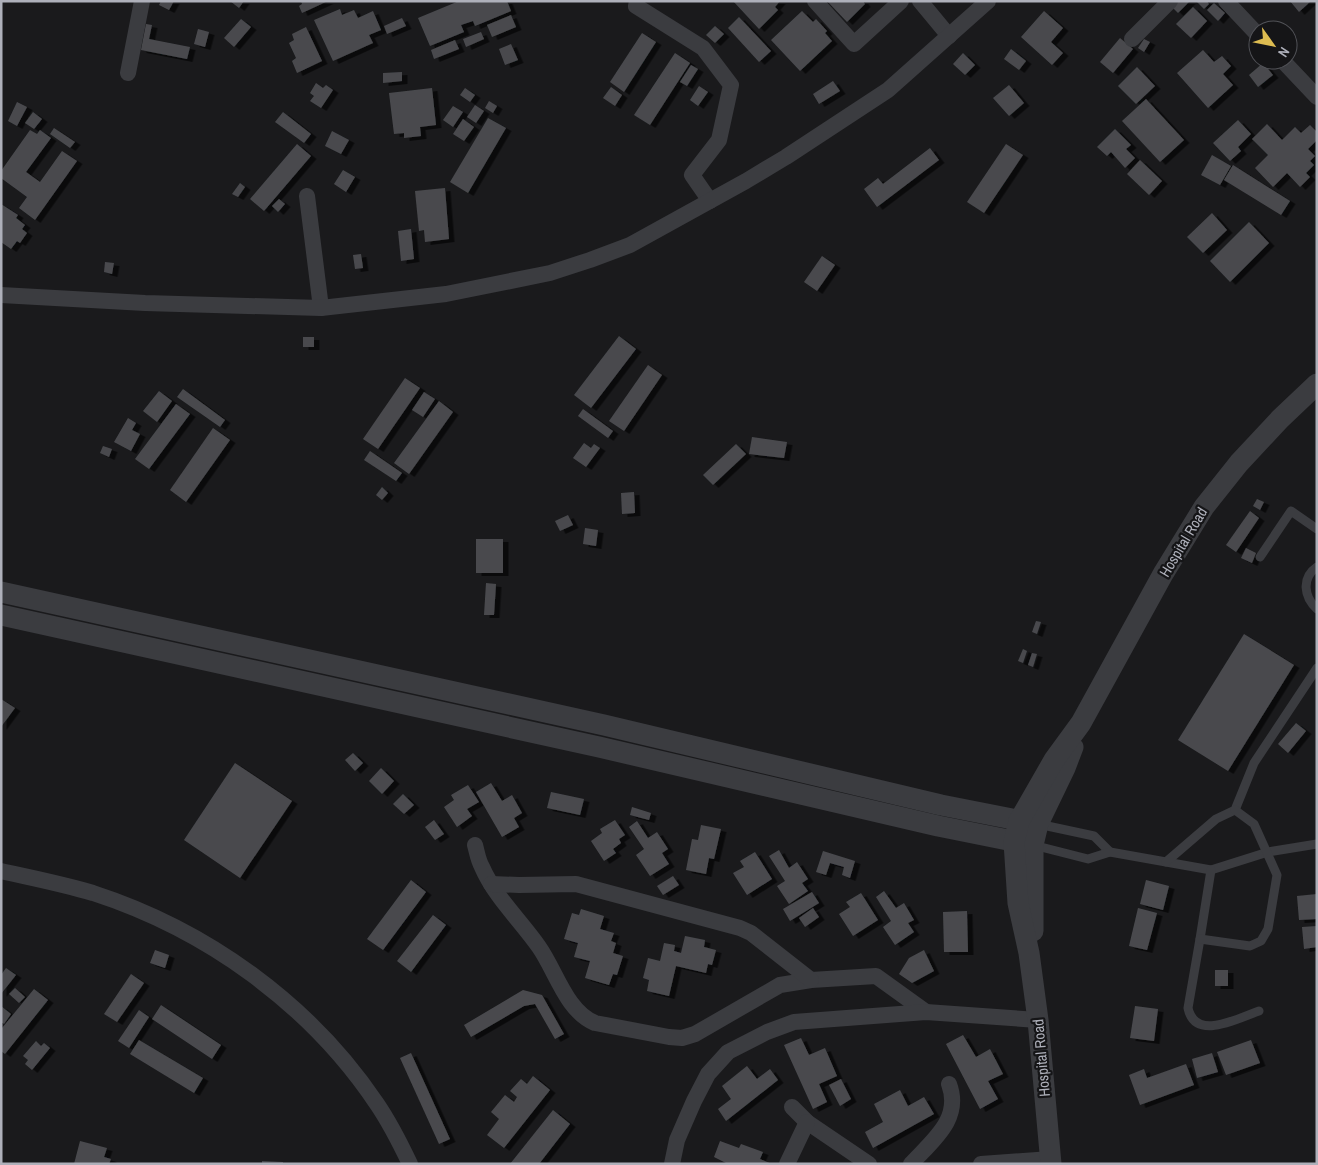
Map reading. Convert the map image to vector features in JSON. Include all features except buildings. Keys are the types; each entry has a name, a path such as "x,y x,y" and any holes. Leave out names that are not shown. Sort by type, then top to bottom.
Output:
{"street":[{"path":"128,72 142,1"},
{"path":"637,1 636,6 703,48 731,85 720,140 692,175 710,201"},
{"path":"815,1 854,44 901,1"},
{"path":"920,1 949,36"},
{"path":"1,295 145,303 321,308 446,294 550,273 630,244 786,157 888,90 988,1"},
{"path":"1132,39 1170,1"},
{"path":"1226,1 1248,24"},
{"path":"1291,70 1317,97"},
{"path":"307,196 321,308"},
{"name":"Hospital Road","path":"1051,1161 1038,1020 1029,953 1018,903 1023,844 1029,823 1054,760 1081,723 1163,574 1204,507 1239,463 1280,419 1317,384"},
{"path":"1,592 604,725 940,815 1023,844"},
{"path":"1,614 599,747 940,815 1029,823"},
{"path":"261,671 266,650"},
{"path":"599,747 604,725"},
{"path":"475,845 481,866 491,884 540,948 559,984 579,1013 586,1019 669,1037 682,1038 695,1034 780,985 811,980 876,976 926,1012"},
{"path":"1,871 64,885 123,904 192,936 241,966 277,995 335,1050 378,1105 410,1164"},
{"path":"491,884 576,884 740,928 751,933 811,980"},
{"path":"672,1164 677,1140 708,1074 728,1052 766,1032 794,1022 926,1012 1038,1020"},
{"path":"911,1164 948,1121 953,1106 953,1098 948,1084"},
{"path":"792,1107 807,1122 869,1164"},
{"path":"787,1164 807,1122"},
{"path":"981,1164 1051,1161"}],"lane":[{"path":"1260,557 1291,511 1317,529"},
{"path":"1317,567 1309,575 1306,590 1311,604 1317,609"},
{"path":"1166,862 1216,819 1235,810 1254,763 1317,668"},
{"path":"1200,939 1250,946 1256,944 1264,937 1268,929 1278,875 1254,824 1235,810"},
{"path":"1029,823 1094,836 1110,852"},
{"path":"1023,844 1088,859 1110,852 1210,870 1268,852 1317,844"},
{"path":"1210,870 1188,1008 1191,1017 1199,1025 1211,1027 1259,1011"}]}
